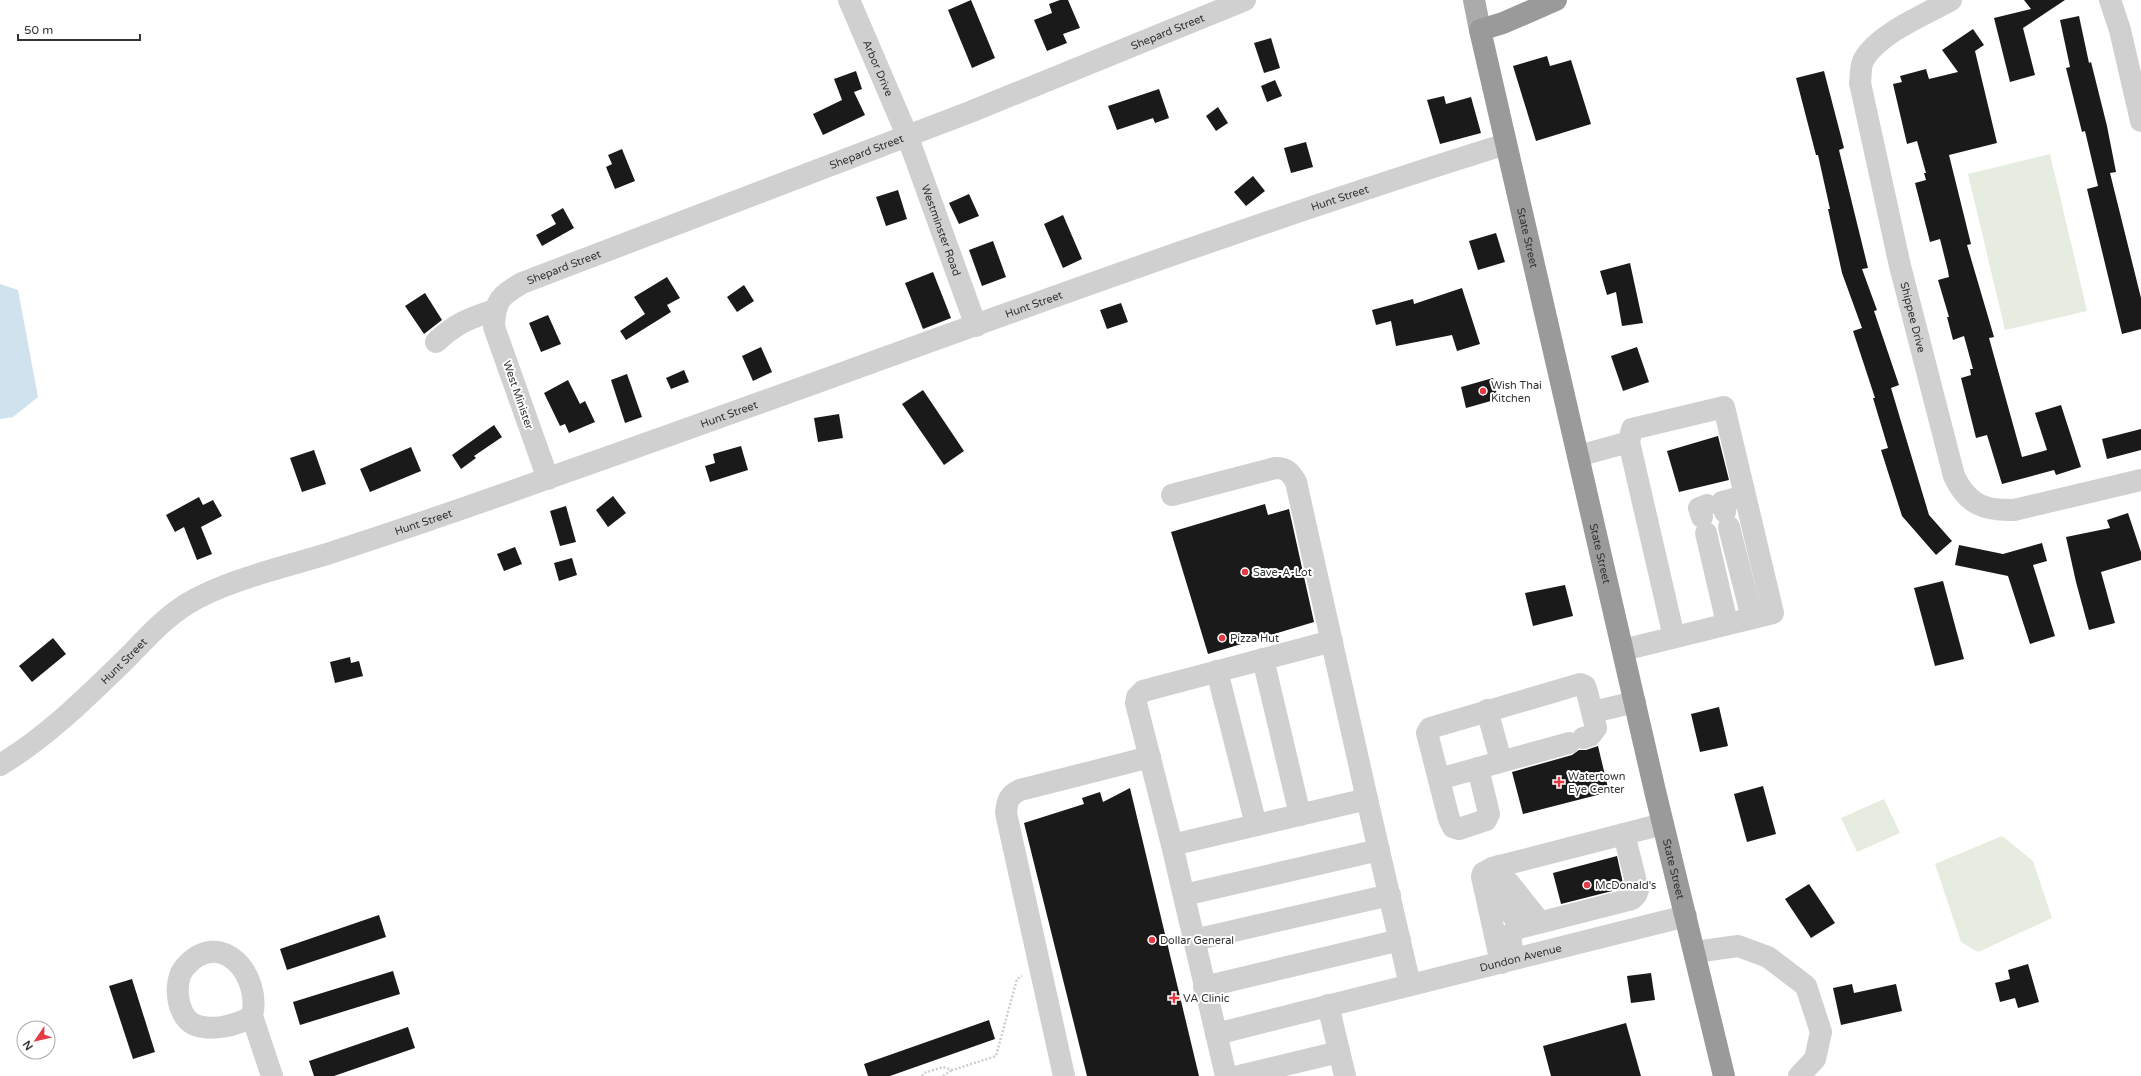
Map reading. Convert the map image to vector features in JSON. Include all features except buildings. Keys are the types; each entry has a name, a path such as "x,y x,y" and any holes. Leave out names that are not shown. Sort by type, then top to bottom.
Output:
{"highway":[{"path":"1480,30 1503,23 1556,0"},
{"name":"State Street","path":"1480,30 1663,824 1724,1076"}],"main road":[{"name":"State Street","path":"1474,0 1480,30"}],"street":[{"name":"Arbor Drive","path":"849,0 907,135"},
{"name":"Shepard Street","path":"495,310 504,294 522,283 907,135 1246,0"},
{"name":"Shippee Drive","path":"1951,0 1888,35 1872,47 1863,60 1860,83 1900,266 1954,476 1960,491 1974,503 1997,510 2014,510 2141,480"},
{"path":"2110,0 2120,30 2141,121"},
{"name":"Westminster Road","path":"907,135 976,326"},
{"name":"Hunt Street","path":"0,765 28,747 81,703 163,622 188,603 218,588 357,544 548,479 976,326 1409,174 1506,144"},
{"path":"436,342 449,330 468,318 495,310"},
{"name":"West Minister","path":"495,310 494,327 548,479"},
{"path":"1623,650 1674,637 1727,623 1773,613 1724,407 1632,429 1629,442 1674,637"},
{"path":"1578,456 1629,442"},
{"path":"1172,496 1275,468 1285,468 1291,473 1296,482 1410,985"},
{"path":"1716,514 1744,496"},
{"path":"1716,514 1752,618"},
{"path":"1716,514 1727,623"},
{"path":"1226,1076 1172,845 1136,703 1137,697 1143,691 1332,641"},
{"path":"1263,659 1300,815"},
{"path":"1217,672 1256,825"},
{"path":"1478,768 1488,814 1486,820 1481,823 1459,829 1453,827 1449,820 1427,733 1430,728 1487,710 1580,684 1584,686 1594,716 1594,733 1576,740 1499,754"},
{"path":"1439,779 1478,768 1499,754 1594,716 1635,702"},
{"path":"1487,710 1499,754"},
{"path":"1064,1076 1006,813 1007,802 1012,794 1020,790 1150,757"},
{"path":"1172,845 1367,799"},
{"path":"1507,961 1482,877 1486,870 1500,873 1624,834 1663,824"},
{"path":"1507,961 1510,937 1515,929 1533,923 1632,899 1636,895 1638,890 1624,834"},
{"path":"1184,895 1380,850"},
{"path":"1500,873 1507,908 1514,917 1533,923"},
{"path":"1194,940 1390,895"},
{"name":"Dundon Avenue","path":"1216,1034 1686,916"},
{"path":"1204,987 1400,940"},
{"path":"1695,952 1738,946 1768,957 1806,986 1821,1032 1815,1059 1799,1076"},
{"path":"252,1016 225,1026 201,1027 191,1023 184,1014 177,996 177,979 185,967 202,954 223,952 232,956 248,978 252,992 252,1016 272,1076"},
{"path":"1328,1005 1345,1076"},
{"path":"1239,1076 1339,1052"}],"path":[{"path":"943,1076 953,1070 996,1056 1017,978 1041,969"},
{"path":"922,1076 924,1073 943,1067 953,1070"}],"shaded area":[{"path":"2050,154 2087,311 2005,330 1968,174"},
{"path":"1884,799 1900,833 1857,852 1841,818"},
{"path":"2002,836 2033,861 2052,918 1978,952 1961,942 1935,864"}],"water":[{"path":"0,284 18,290 38,397 13,417 0,419"}],"place":[{"name":"Wish Thai Kitchen","path":"1483,391"},
{"name":"Save-A-Lot","path":"1245,572"},
{"name":"Pizza Hut","path":"1222,638"},
{"name":"Watertown Eye Center","path":"1559,782"},
{"name":"McDonald's","path":"1587,885"},
{"name":"Dollar General","path":"1152,940"},
{"name":"VA Clinic","path":"1174,998"}]}
